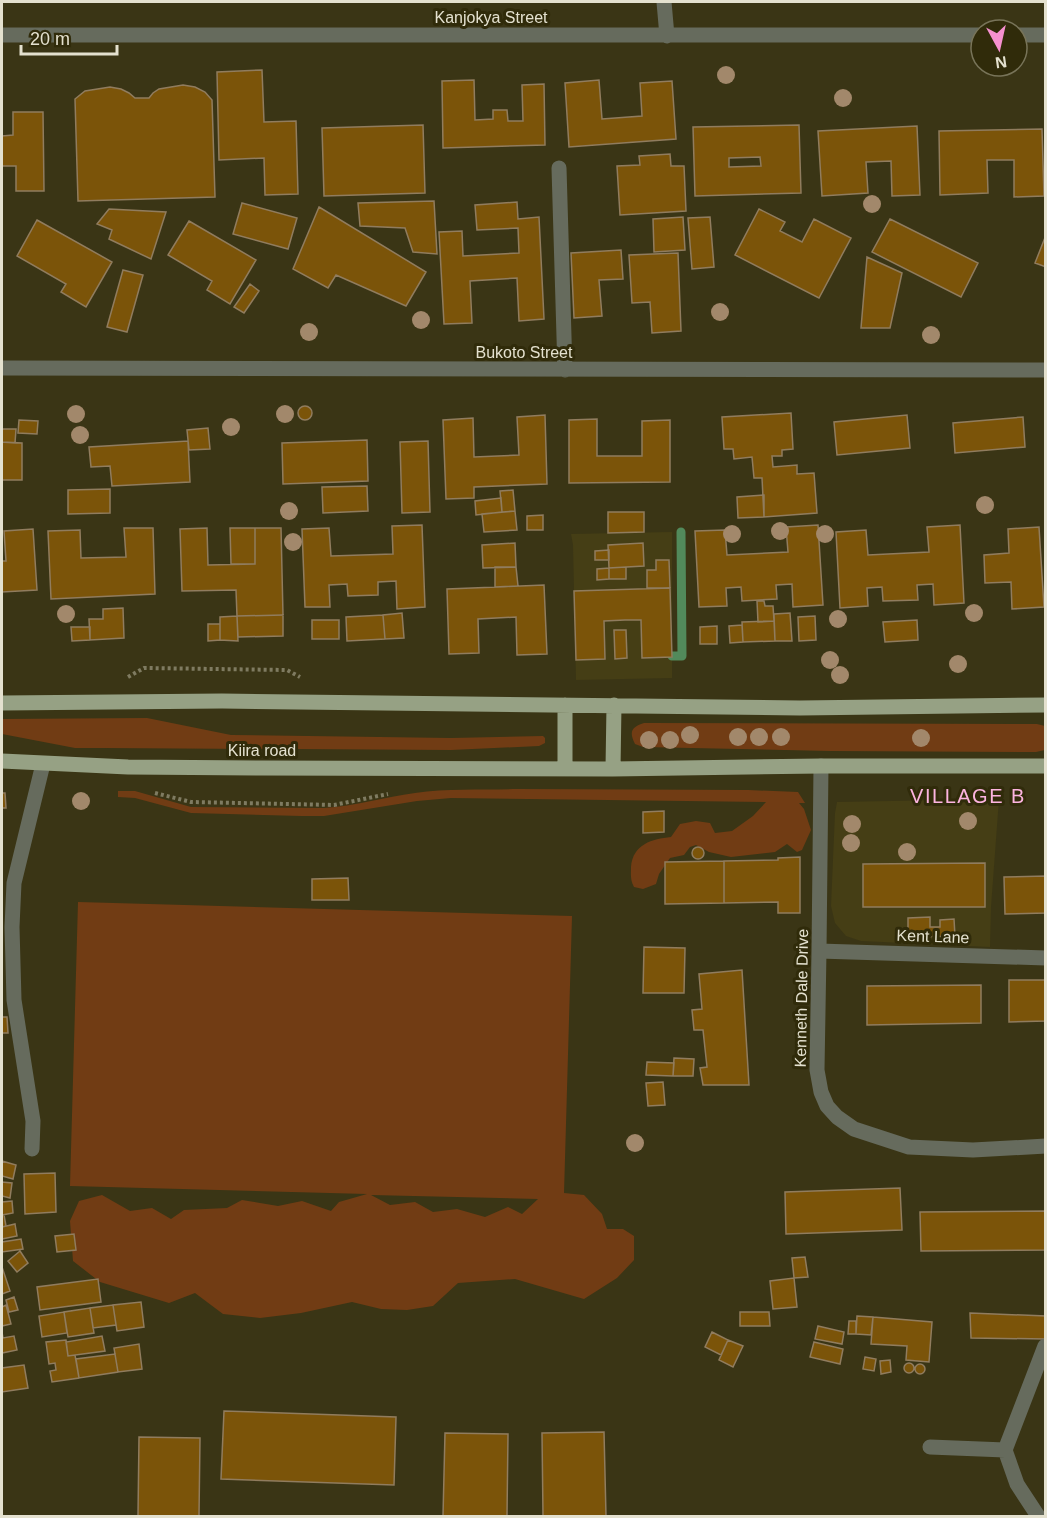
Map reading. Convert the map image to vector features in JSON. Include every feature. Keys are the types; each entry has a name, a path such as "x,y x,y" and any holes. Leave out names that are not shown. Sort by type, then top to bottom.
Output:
{"main road":[{"path":"2,703 315,703 788,708 1046,705"},
{"path":"565,705 565,769"},
{"path":"614,705 614,769"},
{"name":"Kiira road","path":"2,761 128,766 396,769 1046,766"}],"street":[{"path":"664,2 666,36"},
{"name":"Kanjokya Street","path":"2,35 969,35"},
{"path":"1029,35 1046,35"},
{"path":"559,168 565,370"},
{"name":"Bukoto Street","path":"2,368 1046,370"},
{"path":"32,1149 33,1121 14,1000 8,990 14,883 43,764"},
{"name":"Kenneth Dale Drive","path":"821,766 817,1070 821,1092 827,1106 837,1117 854,1129 909,1147 973,1150 1046,1146"},
{"name":"Kent Lane","path":"819,951 1046,958"},
{"path":"1038,1516 1017,1484 1005,1450 1045,1346"},
{"path":"930,1447 1005,1450"}],"shaded area":[{"path":"672,532 672,678 576,680 571,534"},
{"path":"147,718 231,735 451,738 543,736 545,743 539,746 451,750 75,748 2,734 2,719"},
{"path":"644,723 1037,724 1045,726 1045,750 1036,752 830,751 643,747 635,744 632,730"},
{"path":"517,789 798,792 805,803 799,803 804,809 811,830 802,850 797,852 787,844 775,852 731,857 709,852 696,845 690,847 684,855 670,858 659,874 656,884 643,889 634,887 631,867 635,853 645,844 671,837 680,824 696,821 710,823 715,833 732,831 753,816 766,802 451,798 417,801 324,816 301,816 191,813 135,798 118,797 118,791 135,791 191,807 324,808 428,791"},
{"path":"999,799 990,947 861,941 846,936 835,923 831,906 837,802"},
{"path":"78,902 572,916 564,1193 584,1195 602,1214 607,1229 623,1229 634,1236 634,1260 617,1278 584,1299 515,1279 458,1283 433,1306 407,1310 381,1309 352,1302 301,1313 260,1318 223,1314 195,1293 169,1303 100,1282 73,1261 70,1221 79,1201 102,1195 130,1211 152,1208 171,1219 184,1210 227,1208 242,1200 278,1206 302,1201 331,1211 339,1202 367,1194 70,1186","holes":["371,1195 538,1199 522,1214 508,1207 485,1217 457,1209 433,1212 415,1202 390,1205"]}],"building":[{"path":"262,70 264,122 296,121 298,194 265,195 264,158 219,160 217,72"},
{"path":"474,80 475,120 493,119 493,110 507,110 508,121 523,121 522,85 544,84 545,145 443,148 442,81"},
{"path":"599,80 602,119 642,116 640,83 672,81 676,139 569,147 565,83"},
{"path":"183,85 205,92 212,100 215,197 78,201 75,99 85,91 110,87 121,89 135,98 149,98 159,89"},
{"path":"13,112 43,112 44,191 16,191 16,166 2,166 2,136 13,135"},
{"path":"423,125 425,193 324,196 322,128"},
{"path":"799,125 801,193 695,196 693,127","holes":["760,157 761,166 729,167 729,158"]},
{"path":"917,126 920,195 892,196 891,161 866,162 868,193 822,196 818,131"},
{"path":"1042,129 1044,196 1014,197 1014,160 987,160 988,193 940,195 939,131"},
{"path":"670,154 671,166 684,166 686,211 620,215 617,166 640,165 639,156"},
{"path":"434,201 437,254 413,252 405,228 360,226 358,203"},
{"path":"517,202 518,219 539,217 544,319 519,321 517,278 470,281 472,323 444,324 439,232 462,231 463,256 519,253 518,228 477,230 475,205"},
{"path":"242,203 297,218 288,249 233,234"},
{"path":"319,207 426,272 406,306 336,275 328,288 293,269"},
{"path":"109,209 166,212 151,259 109,239 112,230 97,224"},
{"path":"759,209 785,222 780,231 802,242 814,219 851,238 819,298 735,255"},
{"path":"683,217 685,250 654,252 653,219"},
{"path":"710,217 714,267 692,269 688,218"},
{"path":"890,219 978,263 961,297 872,252"},
{"path":"37,220 112,262 86,307 61,292 66,284 17,256"},
{"path":"189,221 256,260 230,304 207,290 212,281 168,255"},
{"path":"1046,235 1046,267 1035,263"},
{"path":"621,250 623,279 599,280 602,316 574,318 571,253"},
{"path":"678,253 681,331 652,333 650,302 632,303 629,255"},
{"path":"867,257 902,273 890,328 861,328"},
{"path":"123,270 143,275 127,332 107,327"},
{"path":"250,284 259,291 244,313 234,307"},
{"path":"305,406 310,408 312,413 310,418 305,420 300,418 298,413 300,408"},
{"path":"791,413 793,449 782,450 782,456 772,456 773,467 797,465 797,474 814,473 817,513 764,517 762,478 754,478 752,457 734,459 733,449 724,449 722,417"},
{"path":"545,415 547,484 474,487 474,498 446,499 443,420 473,418 474,457 519,455 517,417"},
{"path":"907,415 910,448 837,455 834,422"},
{"path":"1023,417 1025,447 955,453 953,423"},
{"path":"597,419 597,456 642,456 642,421 670,420 670,482 569,483 569,420"},
{"path":"19,420 38,421 37,434 18,433"},
{"path":"208,428 210,449 189,450 187,430"},
{"path":"2,429 16,429 15,443 2,442"},
{"path":"367,440 368,481 283,484 282,443"},
{"path":"188,441 190,482 112,486 110,466 91,467 89,447"},
{"path":"428,441 430,512 402,513 400,442"},
{"path":"2,442 22,443 22,480 2,480"},
{"path":"367,486 368,511 323,513 322,487"},
{"path":"110,489 110,513 68,514 68,490"},
{"path":"513,490 515,511 502,512 500,491"},
{"path":"764,495 764,517 738,518 737,497"},
{"path":"501,498 502,512 476,515 475,501"},
{"path":"515,511 517,530 484,532 482,514"},
{"path":"608,512 644,512 644,532 608,533"},
{"path":"543,515 543,530 527,530 527,516"},
{"path":"422,525 425,607 397,609 396,581 378,582 378,595 348,596 347,584 329,585 330,607 305,607 302,529 329,528 331,556 393,554 392,526"},
{"path":"818,525 823,605 793,607 792,584 776,585 777,599 742,601 741,587 726,588 727,606 699,607 695,531 725,530 727,555 788,552 786,527"},
{"path":"960,525 964,603 934,605 933,584 917,585 918,600 883,601 882,587 867,588 868,606 840,608 836,532 866,530 868,555 929,552 927,527"},
{"path":"1039,527 1044,607 1012,609 1011,582 985,583 984,555 1009,553 1008,529"},
{"path":"124,528 153,528 155,594 51,599 48,531 80,530 81,558 126,557"},
{"path":"207,528 208,565 255,564 255,528 281,528 283,615 237,616 236,590 182,591 180,529"},
{"path":"230,528 255,528 255,564 231,564"},
{"path":"33,529 37,590 2,592 2,561 6,561 4,531"},
{"path":"515,543 516,567 483,568 482,545"},
{"path":"643,543 644,566 609,568 608,545"},
{"path":"609,550 609,560 595,560 595,551"},
{"path":"656,560 669,560 670,588 647,588 647,570 656,570"},
{"path":"495,567 516,567 518,586 495,587"},
{"path":"626,567 626,579 609,579 609,568"},
{"path":"609,568 609,579 597,580 597,569"},
{"path":"544,585 547,654 517,655 516,617 478,619 479,653 449,654 447,589"},
{"path":"670,588 672,657 642,658 641,620 625,620 604,621 605,659 576,660 574,591"},
{"path":"757,601 764,601 765,606 773,606 774,621 758,622"},
{"path":"123,608 124,638 90,640 89,619 103,619 103,609"},
{"path":"402,613 404,638 385,639 383,615"},
{"path":"790,613 792,641 775,641 774,614"},
{"path":"283,615 283,636 238,637 237,616"},
{"path":"383,615 385,639 347,641 346,617"},
{"path":"237,616 238,641 220,640 220,617"},
{"path":"815,616 816,640 799,641 798,617"},
{"path":"312,620 339,620 339,639 312,639"},
{"path":"917,620 918,640 885,642 883,622"},
{"path":"774,621 775,641 743,642 742,622"},
{"path":"208,624 220,624 220,640 208,641"},
{"path":"742,625 743,642 730,643 729,626"},
{"path":"717,626 717,644 700,644 700,627"},
{"path":"71,627 90,627 90,640 72,641"},
{"path":"614,630 626,630 627,658 615,659"},
{"path":"2,793 5,793 6,808 2,808"},
{"path":"664,811 664,832 643,833 643,812"},
{"path":"700,847 704,853 700,859 696,859 692,851"},
{"path":"800,857 800,913 778,913 778,902 724,903 724,861 778,860 778,858"},
{"path":"724,861 724,903 665,904 665,862"},
{"path":"985,863 985,907 863,907 863,864"},
{"path":"1046,876 1046,913 1005,914 1004,877"},
{"path":"348,878 349,900 312,900 312,879"},
{"path":"930,917 930,927 940,927 940,920 954,919 955,936 908,937 908,918"},
{"path":"644,947 685,948 684,993 643,993"},
{"path":"742,970 749,1085 703,1085 700,1068 707,1067 703,1030 694,1030 692,1010 702,1009 699,974"},
{"path":"1009,980 1046,980 1046,1021 1009,1022"},
{"path":"981,985 981,1023 867,1025 867,986"},
{"path":"2,1017 7,1017 8,1033 2,1033"},
{"path":"674,1058 694,1059 693,1076 673,1076"},
{"path":"647,1062 674,1063 673,1076 646,1075"},
{"path":"663,1082 665,1105 648,1106 646,1083"},
{"path":"2,1161 16,1165 13,1179 2,1176"},
{"path":"55,1173 56,1212 25,1214 24,1174"},
{"path":"2,1182 12,1183 10,1198 2,1196"},
{"path":"900,1188 902,1230 786,1234 785,1192"},
{"path":"12,1201 13,1213 2,1215 2,1202"},
{"path":"1046,1211 1046,1250 921,1251 920,1212"},
{"path":"2,1215 4,1215 6,1226 2,1227"},
{"path":"15,1224 17,1236 2,1239 2,1227"},
{"path":"74,1234 76,1250 57,1252 55,1236"},
{"path":"21,1239 23,1249 2,1252 2,1242"},
{"path":"20,1251 28,1263 17,1272 8,1261"},
{"path":"805,1257 808,1277 794,1278 792,1258"},
{"path":"2,1267 10,1291 2,1294"},
{"path":"794,1278 797,1307 773,1309 770,1281"},
{"path":"98,1279 101,1302 40,1310 37,1287"},
{"path":"14,1297 18,1310 9,1312 6,1300"},
{"path":"141,1302 144,1327 117,1331 113,1305"},
{"path":"6,1305 11,1324 2,1326 2,1307"},
{"path":"113,1305 116,1325 93,1328 90,1308"},
{"path":"90,1308 94,1333 68,1337 64,1312"},
{"path":"64,1312 67,1333 42,1337 39,1316"},
{"path":"740,1312 769,1312 770,1326 740,1326"},
{"path":"970,1313 1046,1316 1046,1339 971,1338"},
{"path":"857,1316 873,1317 871,1335 856,1334"},
{"path":"873,1317 932,1322 929,1362 906,1360 907,1346 871,1344"},
{"path":"849,1321 856,1321 856,1334 848,1334"},
{"path":"818,1326 844,1332 842,1344 815,1339"},
{"path":"2,1332 3,1338 14,1336 17,1350 2,1353"},
{"path":"712,1332 728,1340 721,1355 705,1347"},
{"path":"102,1336 105,1351 68,1356 66,1342"},
{"path":"66,1340 68,1356 75,1355 79,1378 52,1382 50,1371 56,1370 55,1363 49,1364 46,1342"},
{"path":"728,1340 743,1346 733,1367 719,1360"},
{"path":"814,1342 843,1349 840,1364 810,1357"},
{"path":"139,1344 142,1369 118,1372 114,1348"},
{"path":"115,1354 118,1372 79,1378 76,1359"},
{"path":"865,1357 876,1359 874,1371 863,1369"},
{"path":"890,1360 891,1372 881,1374 880,1361"},
{"path":"909,1363 914,1368 909,1373 904,1368"},
{"path":"920,1364 925,1369 920,1374 915,1369"},
{"path":"24,1365 28,1388 2,1392 2,1368"},
{"path":"224,1411 396,1417 394,1485 221,1479"},
{"path":"604,1432 606,1516 543,1516 542,1433"},
{"path":"445,1433 508,1434 507,1516 443,1516"},
{"path":"139,1437 200,1438 199,1516 138,1516"}],"waterway":[{"path":"672,656 682,656 681,532"}],"district":[{"name":"VILLAGE B","path":"968,796"}]}
